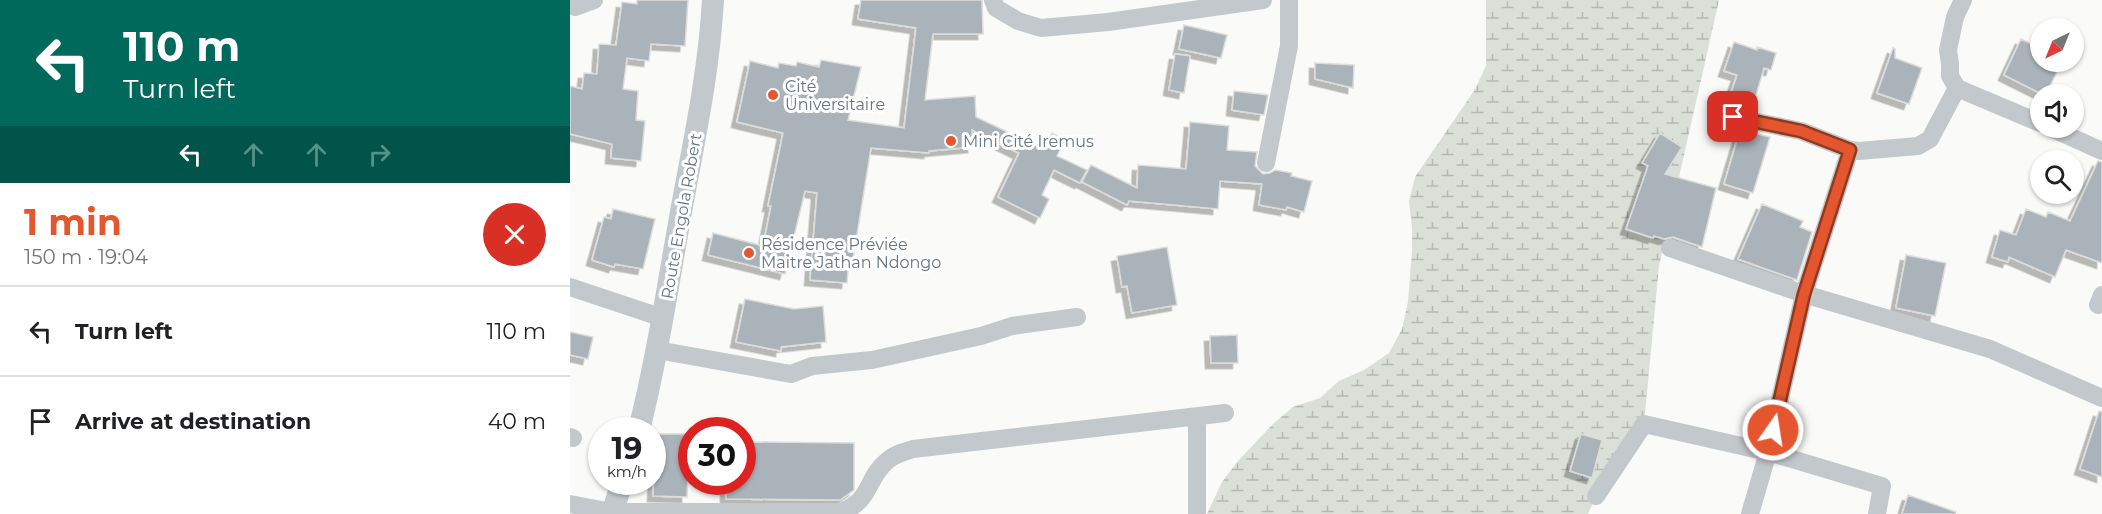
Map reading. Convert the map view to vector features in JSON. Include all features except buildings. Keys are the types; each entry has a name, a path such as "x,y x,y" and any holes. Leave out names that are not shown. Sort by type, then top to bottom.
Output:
{"street":[{"path":"572,9 594,0"},
{"name":"Route Engola Robert","path":"642,417 657,350 699,118 708,60 713,0"},
{"path":"993,0 996,8 1011,17 1041,28 1108,22 1263,0"},
{"path":"1266,163 1289,46 1289,0"},
{"path":"1963,0 1955,17 1947,50 1950,76 1957,88 2030,119"},
{"path":"1733,117 1801,131 1850,150 1918,146 1930,139 1957,88"},
{"path":"2073,138 2102,151"},
{"path":"1750,514 1768,452 1804,294 1850,150"},
{"path":"1670,248 1804,294 1990,349 2102,398"},
{"path":"570,287 663,318"},
{"path":"657,350 791,374 812,366 872,360 981,336 1012,326 1077,316"},
{"path":"570,504 612,513 841,512 860,503 884,463 894,456 913,449 1225,413"},
{"path":"1197,417 1197,514"},
{"path":"1596,496 1644,424 1768,452 1882,486 1877,514"},
{"path":"612,513 618,495"}],"green space":[{"path":"1486,0 1719,0 1659,266 1644,424 1596,496 1588,514 1207,514 1222,482 1237,462 1273,424 1293,407 1320,398 1339,381 1364,370 1389,353 1402,329 1408,302 1412,251 1409,201 1415,177 1474,91 1486,66"}],"place":[{"name":"Cité Universitaire","path":"773,95"},
{"name":"Mini Cité Iremus","path":"951,141"},
{"name":"Résidence Préviée Maitre Jathan Ndongo","path":"749,253"}],"route":[{"path":"1733,117 1801,131 1850,150 1804,294 1773,430"}]}
